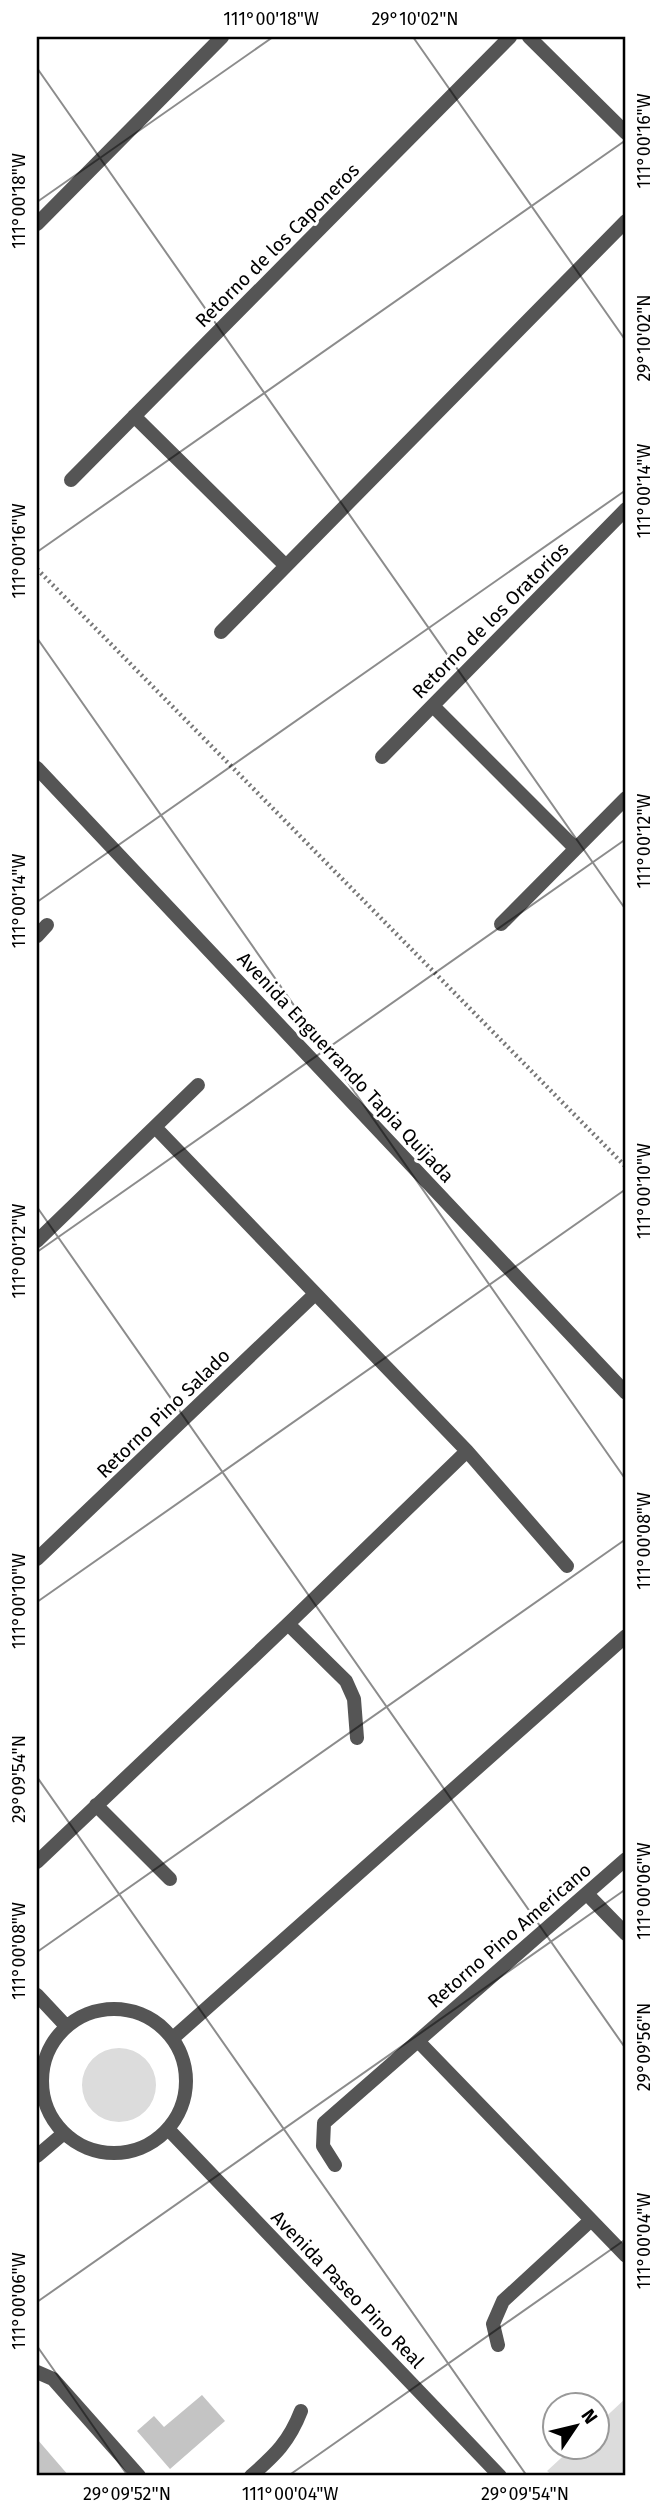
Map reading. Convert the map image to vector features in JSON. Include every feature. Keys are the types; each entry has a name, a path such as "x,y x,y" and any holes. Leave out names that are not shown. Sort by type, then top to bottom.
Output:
{"street":[{"path":"37,224 222,37"},
{"name":"Retorno de los Caponeros","path":"71,480 510,37"},
{"path":"529,37 626,133"},
{"path":"221,632 626,221"},
{"path":"134,416 286,566"},
{"name":"Retorno de los Oratorios","path":"382,757 626,509"},
{"path":"433,706 575,848"},
{"name":"Avenida Enguerrando Tapia Quijada","path":"37,768 626,1393"},
{"path":"501,924 626,797"},
{"path":"37,1241 198,1085"},
{"path":"155,1128 467,1451 566,1566"},
{"name":"Retorno Pino Salado","path":"37,1559 316,1294"},
{"path":"37,1862 467,1451"},
{"path":"288,1624 346,1681 354,1699 357,1738"},
{"path":"173,2038 626,1636"},
{"path":"96,1804 170,1879"},
{"name":"Retorno Pino Americano","path":"335,2165 323,2146 324,2123 626,1859"},
{"path":"587,1894 626,1934"},
{"path":"37,1995 66,2026"},
{"path":"110,2008 134,2011 156,2021 173,2038 184,2060 186,2084 181,2108 168,2129 150,2144 117,2152 83,2146 64,2133 44,2099 42,2079 45,2060 54,2041 66,2026 86,2013 110,2008"},
{"path":"418,2041 626,2256"},
{"name":"Avenida Paseo Pino Real","path":"168,2129 500,2476"},
{"path":"37,2156 64,2133"},
{"path":"498,2344 493,2324 503,2301 590,2221"},
{"path":"37,2372 53,2379 139,2476"},
{"path":"251,2476 279,2452 301,2411"}],"path":[{"path":"37,569 626,1167"}],"shaded area":[{"path":"119,2048 140,2054 150,2064 156,2085 150,2106 140,2116 119,2122 98,2116 88,2106 82,2085 88,2064 98,2054"},
{"path":"626,2398 626,2476 553,2476 547,2471 559,2460 610,2460 610,2413"}],"building":[{"path":"202,2395 225,2421 170,2469 137,2431 154,2416 164,2427"},
{"path":"37,2439 69,2476 37,2476"}]}
